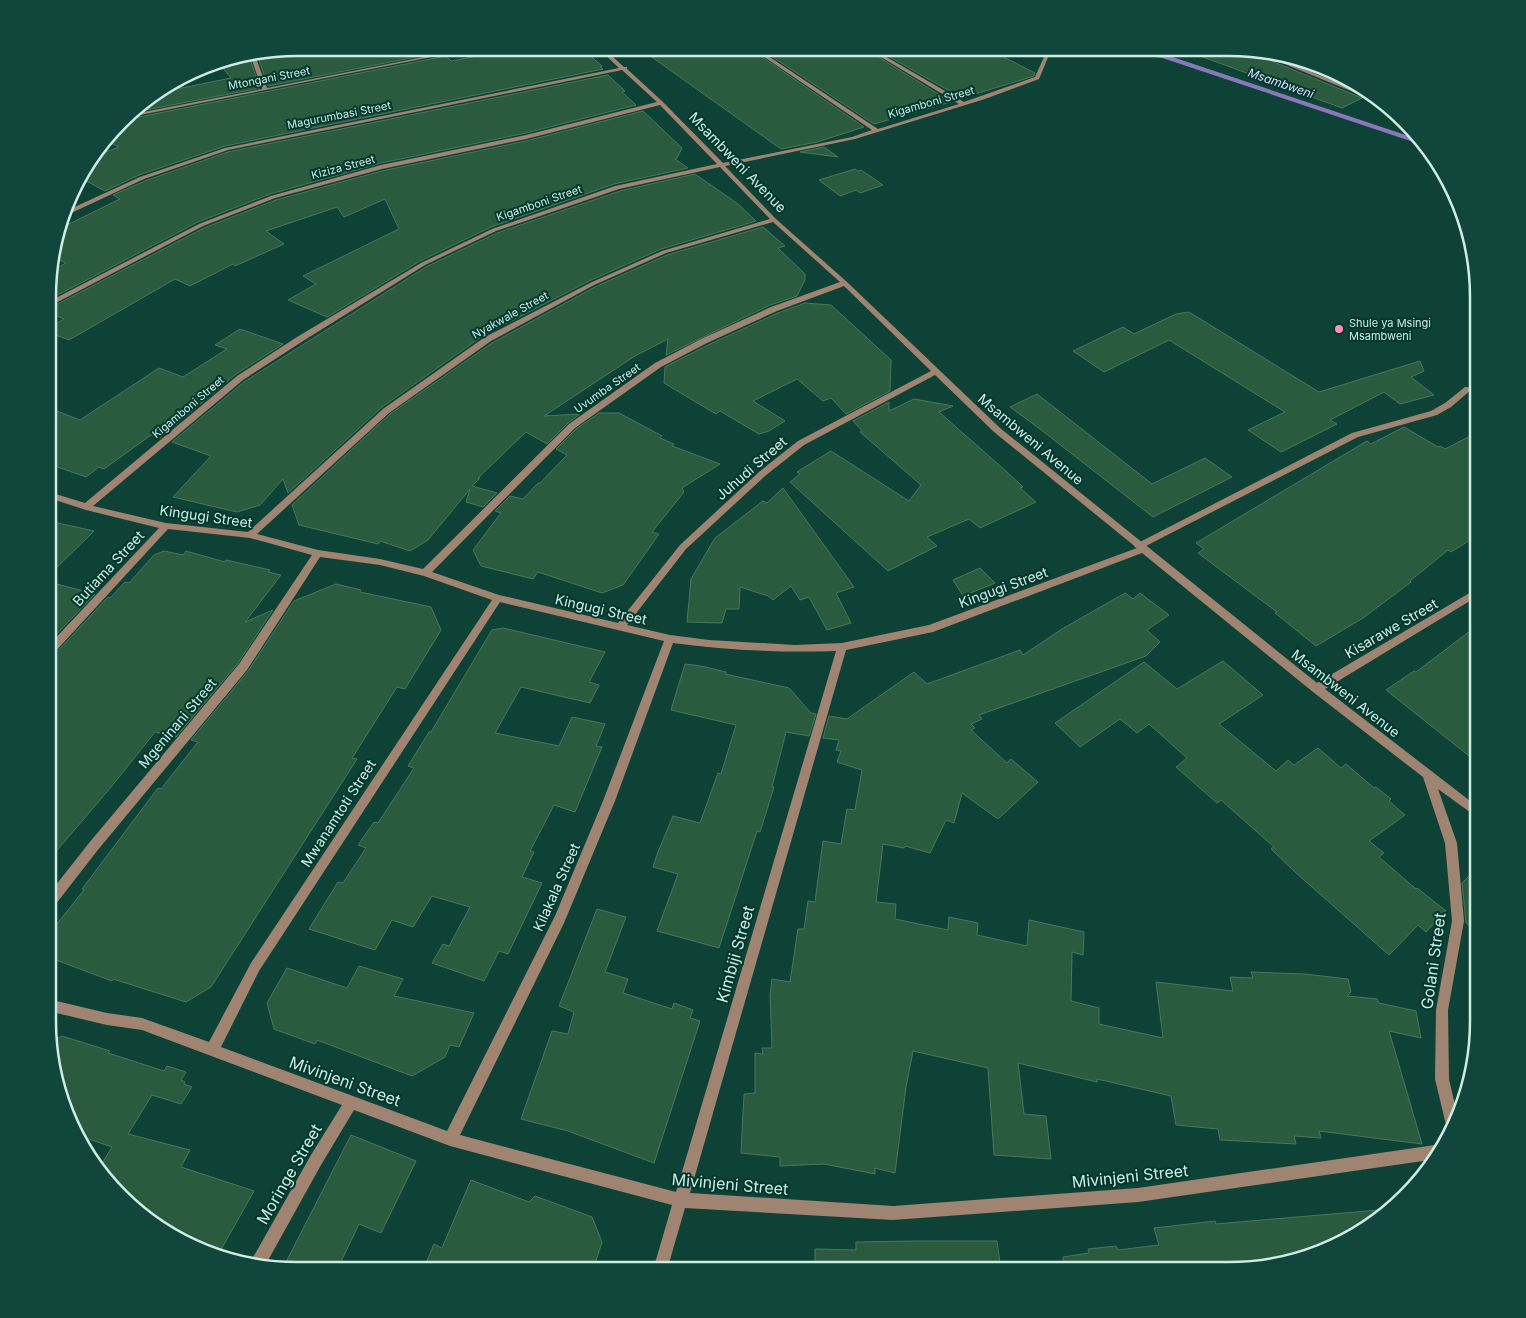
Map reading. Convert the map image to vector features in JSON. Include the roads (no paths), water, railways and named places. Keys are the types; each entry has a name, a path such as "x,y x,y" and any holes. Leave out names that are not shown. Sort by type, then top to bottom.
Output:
{"street":[{"name":"Mtongani Street","path":"140,114 434,56"},
{"name":"Msambweni Avenue","path":"610,56 661,103 724,166 774,220 845,283 997,430 1317,689 1470,807"},
{"path":"765,56 876,130"},
{"path":"882,56 964,104"},
{"name":"Kigamboni Street","path":"86,507 240,378 422,264 494,230 617,187 853,138 964,104 1037,78 1047,56"},
{"path":"254,60 265,89"},
{"path":"1284,63 1347,88"},
{"name":"Magurumbasi Street","path":"73,210 142,178 227,149 625,68"},
{"name":"Kiziza Street","path":"56,301 201,225 273,197 381,167 526,137 661,103"},
{"name":"Nyakwale Street","path":"250,535 386,411 488,338 592,284 664,252 774,220"},
{"name":"Uvumba Street","path":"424,573 572,426 658,365 704,341 774,309 845,283"},
{"name":"Juhudi Street","path":"619,628 683,547 762,474 801,443 935,372"},
{"name":"Kingugi Street","path":"56,497 86,507 166,526 250,535 318,553 380,562 424,573 498,598 670,639 709,644 795,649 842,646 930,629 1141,548 1355,435 1434,413 1448,405 1468,389"},
{"name":"Butiama Street","path":"56,643 166,526"},
{"name":"Mgeninani Street","path":"56,895 93,847 243,667 318,553"},
{"name":"Kisarawe Street","path":"1317,689 1357,662 1442,615 1470,596"},
{"name":"Mwanamtoti Street","path":"212,1050 255,967 498,598"},
{"name":"Kilakala Street","path":"450,1139 560,919 609,802 670,639"},
{"name":"Kimbiji Street","path":"662,1262 842,646"},
{"name":"Golani Street","path":"1428,775 1451,843 1458,921 1442,1010 1442,1079 1450,1115"},
{"name":"Mivinjeni Street","path":"56,1008 142,1024 450,1139 680,1200 893,1214 1138,1195 1430,1153"},
{"name":"Moringe Street","path":"260,1259 316,1160 351,1103"}],"waterway":[{"name":"Msambweni","path":"1163,56 1411,139"}],"place":[{"name":"Shule ya Msingi Msambweni","path":"1339,329"}]}
